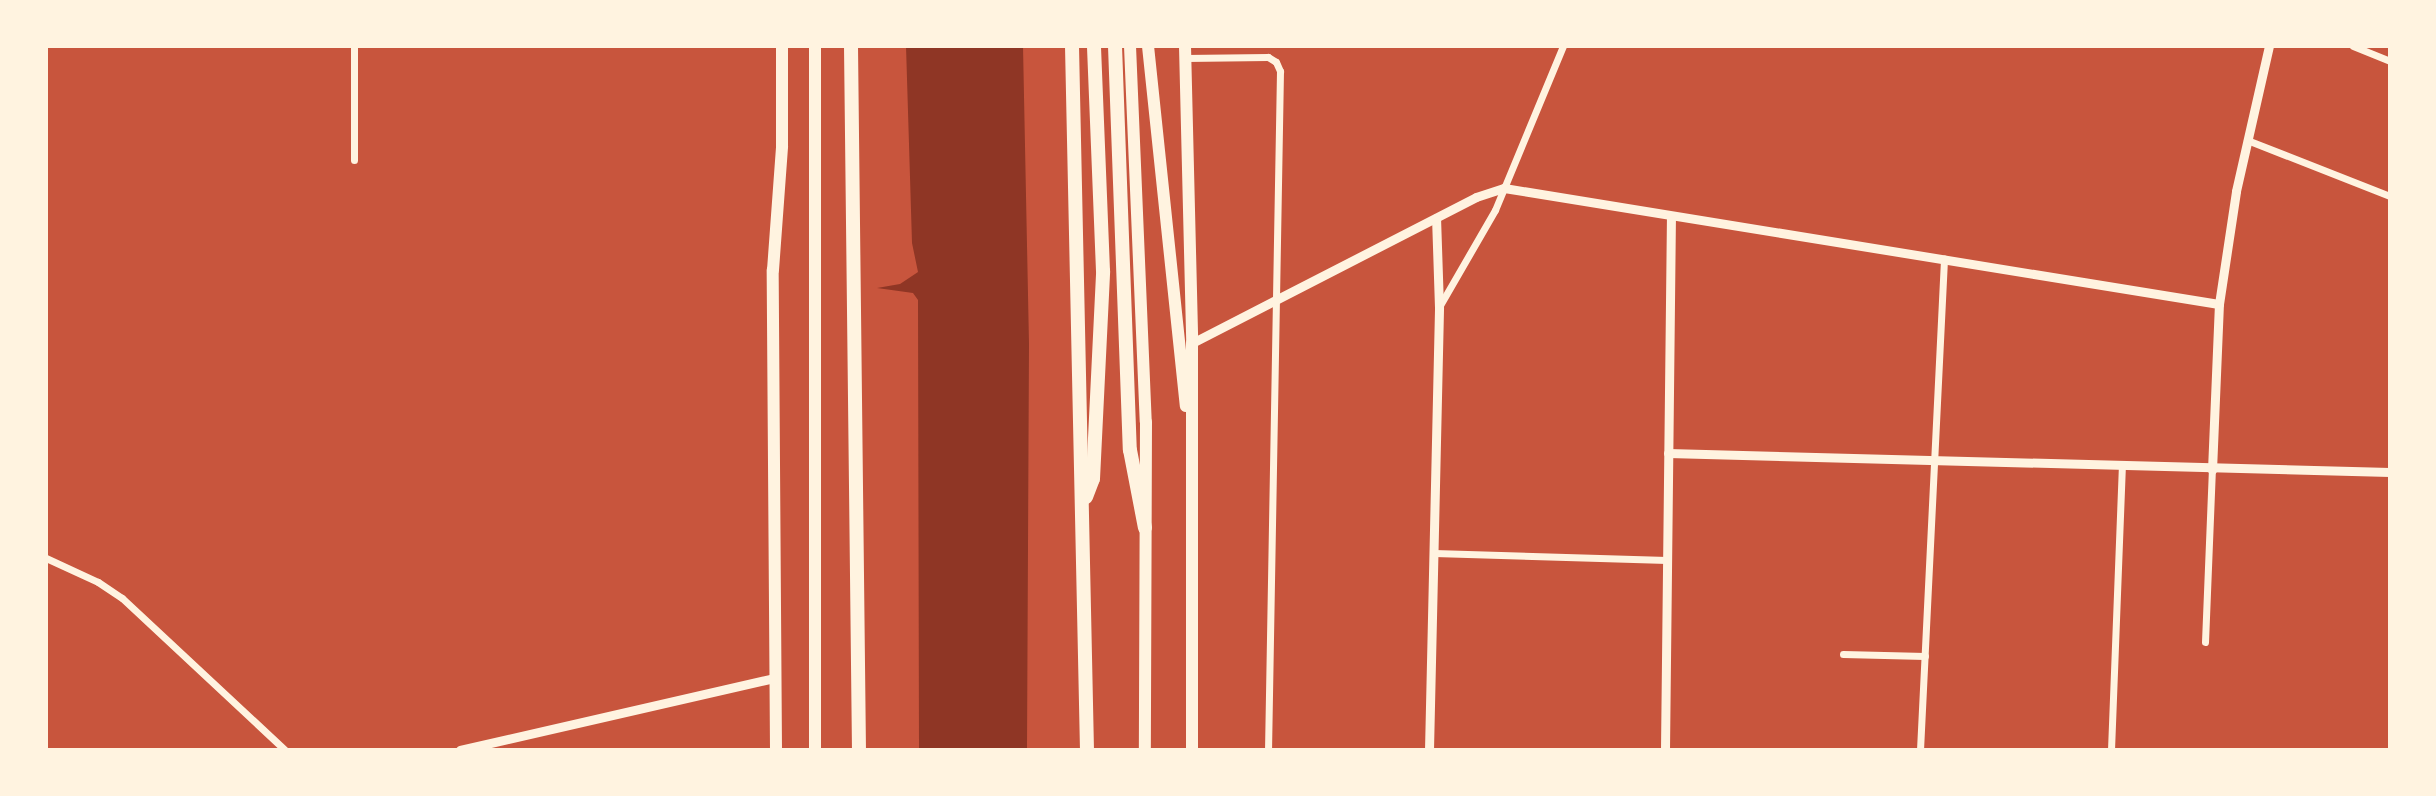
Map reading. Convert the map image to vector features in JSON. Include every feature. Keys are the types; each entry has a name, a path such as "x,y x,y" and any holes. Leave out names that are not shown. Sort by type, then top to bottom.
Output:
{"highway":[{"path":"776,750 773,270 782,146 782,46"},
{"path":"815,46 815,750"},
{"path":"851,46 859,750"},
{"path":"1072,46 1087,750"},
{"path":"1082,508 1093,479 1103,271 1094,46"},
{"path":"1115,46 1130,450 1145,528"},
{"path":"1130,46 1146,422 1145,750"},
{"path":"1148,46 1181,376 1191,420"},
{"path":"1185,52 1192,343 1192,750"}],"street":[{"path":"354,46 354,160"},
{"path":"1439,307 1504,188 1563,46"},
{"path":"2205,642 2219,304 2230,220 2269,46"},
{"path":"2353,46 2390,61"},
{"path":"1185,52 1268,57 1279,65 1268,750"},
{"path":"2247,140 2390,196"},
{"path":"1192,343 1476,197 1504,188 2219,304"},
{"path":"1665,750 1671,216"},
{"path":"1429,750 1439,307 1436,218"},
{"path":"1920,750 1944,259"},
{"path":"1668,453 2212,470 2390,472"},
{"path":"2111,750 2122,467"},
{"path":"1434,553 1667,560"},
{"path":"46,558 98,582 122,598 285,750"},
{"path":"1843,654 1925,656"},
{"path":"460,750 774,678"}],"shaded area":[{"path":"906,46 1023,46 1029,344 1027,750 919,750 918,300 913,293 877,288 900,284 918,272 912,243"}]}
